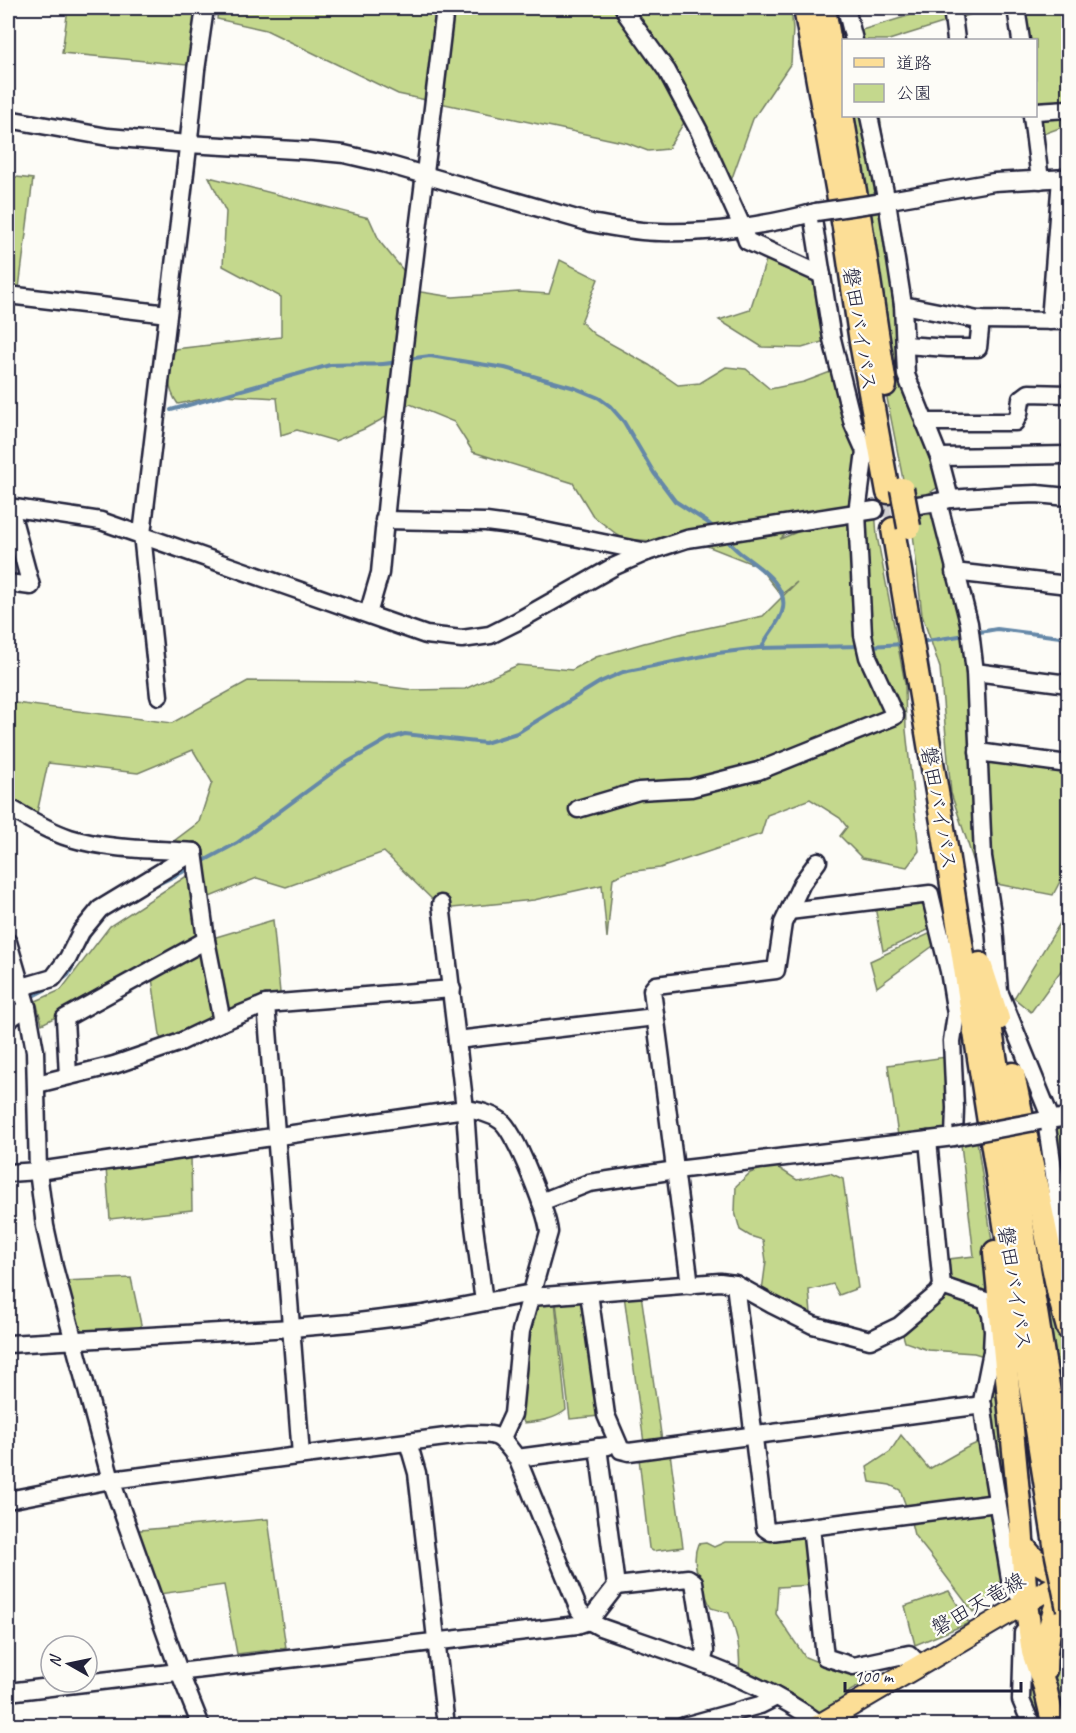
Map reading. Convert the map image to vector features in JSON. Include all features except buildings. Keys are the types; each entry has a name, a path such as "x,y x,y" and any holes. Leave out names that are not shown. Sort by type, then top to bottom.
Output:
{"highway":[{"path":"799,8 826,75"},
{"name":"磐田バイパス","path":"805,8 826,75"},
{"name":"磐田バイパス","path":"824,8 826,75 844,227 861,342 888,497 901,528 972,964 1056,1551 1068,1609"},
{"path":"826,75 829,8"},
{"path":"972,964 1008,1049 1059,1295 1068,1328"},
{"path":"972,964 966,1031 994,1246 1026,1604 1033,1652 1045,1687"},
{"name":"磐田バイパス","path":"972,964 1028,1254 1068,1511"},
{"path":"1022,1544 1030,1557 1068,1578 1057,1606 1045,1654 1042,1724"}],"main road":[{"name":"磐田天竜線","path":"820,1725 1068,1578"}],"street":[{"path":"159,696 142,534 205,8 200,8"},
{"path":"368,614 380,573 411,279 445,8"},
{"path":"624,8 667,71 699,131 747,241 822,275"},
{"path":"846,8 854,39"},
{"path":"952,8 956,39"},
{"path":"1016,8 1021,39"},
{"path":"1037,111 1068,109"},
{"path":"869,117 882,202 903,305 906,375 939,457 954,572 969,623 975,672 983,857 994,926 999,991 1045,1120 1068,1255"},
{"path":"1032,117 1040,180"},
{"path":"8,120 108,137 344,154 591,223 659,232 690,232 742,226 994,182 1065,178 1050,321"},
{"path":"578,809 639,791 691,788 758,771 895,716 868,657 863,635 857,513 865,451 853,424 832,339 814,213"},
{"path":"8,295 168,314"},
{"path":"903,305 981,320 1068,321"},
{"path":"905,345 978,348 981,320"},
{"path":"924,422 1015,422 1022,399 1029,393 1068,394"},
{"path":"939,457 1068,455"},
{"path":"918,505 1036,494 1068,496"},
{"path":"8,583 31,586 9,508 101,521 426,635 462,639 490,635 613,567 647,552 687,539 857,513 888,497"},
{"path":"384,520 486,522 525,527 647,552"},
{"path":"954,572 1068,585"},
{"path":"975,672 1068,684"},
{"path":"978,752 1068,764"},
{"path":"8,807 44,827 98,845 194,852"},
{"path":"194,852 206,940 222,1022"},
{"path":"16,982 53,978 68,957 81,932 100,909 194,852"},
{"path":"690,1285 652,990 656,985 776,970 783,923 802,883 818,861"},
{"path":"789,911 930,894 949,971 956,1014 952,1041 954,1137"},
{"path":"441,904 465,1109 472,1211 484,1302"},
{"path":"68,1076 65,1018 206,940"},
{"path":"8,942 16,982 27,1007 35,1051 38,1171 50,1247 111,1480 179,1671 201,1725"},
{"path":"8,997 16,982"},
{"path":"37,1084 114,1065 178,1043 266,1004 452,989"},
{"path":"266,1004 301,1455"},
{"path":"8,1020 27,1007"},
{"path":"457,1040 655,1017"},
{"path":"8,1173 38,1171 465,1109 488,1113 502,1122 512,1135 548,1220 549,1232 521,1331 513,1414 502,1438"},
{"path":"541,1202 589,1183 676,1170 954,1137 1068,1117"},
{"path":"8,1344 292,1328 423,1314 532,1295 589,1293 720,1282 735,1284 813,1325 870,1340 898,1326 938,1293 942,1286 928,1140"},
{"path":"735,1284 765,1528 771,1532 997,1503"},
{"path":"942,1286 986,1300 991,1315 992,1351 982,1401 1011,1585 1026,1604 1022,1650 1022,1700 1042,1724"},
{"path":"589,1293 606,1415 621,1450 629,1452 983,1405"},
{"path":"8,1500 111,1480 469,1434 489,1434 502,1438 517,1458 579,1610 589,1621 600,1627 727,1672 776,1696 820,1725"},
{"path":"408,1442 417,1473 446,1725"},
{"path":"517,1458 619,1445"},
{"path":"8,1692 577,1625 589,1621 616,1586 598,1447"},
{"path":"811,1527 825,1658 853,1666 909,1654 920,1665"},
{"path":"616,1586 688,1578 693,1582 705,1651 702,1663"},
{"path":"684,1725 760,1705 776,1696"}],"green space":[{"path":"68,8 200,8 197,66 62,53"},
{"path":"218,8 791,8 793,29 791,63 753,119 727,192 689,114 668,149 648,151 627,143 398,94 266,30 217,19"},
{"path":"934,8 1066,8 1068,125 1035,137 1037,39 1019,39 1013,14 975,13 892,39 854,39 852,33"},
{"path":"851,117 880,117 889,189 883,219 900,360 926,425 938,487 921,499 906,495 884,383"},
{"path":"8,176 33,179 18,296 8,294"},
{"path":"209,177 369,218 380,242 421,292 453,297 519,292 549,294 560,260 598,279 581,322 595,335 649,365 678,385 700,383 726,367 746,369 770,389 804,382 833,371 864,456 853,513 875,510 877,536 905,683 906,730 919,851 907,867 862,858 840,836 847,827 840,818 810,799 767,815 761,834 660,868 627,872 613,878 607,938 602,885 534,900 442,909 384,852 286,887 257,878 202,900 206,940 273,920 281,1003 162,1049 151,971 180,954 42,1024 36,1001 61,990 110,926 196,870 162,850 199,822 212,782 193,750 138,773 48,763 35,822 8,814 8,702 172,723 248,681 352,682 414,690 465,689 518,665 572,670 596,657 644,643 763,616 797,582 781,595 758,566 702,544 623,539 593,516 573,483 473,452 454,422 410,404 364,429 335,441 297,430 281,435 277,398 223,395 178,404 170,384 170,371 175,349 281,337 281,297 223,266 226,212","holes":["799,521 812,526 780,539"]},
{"path":"769,251 822,275 832,339 802,348 762,347 719,320 750,310"},
{"path":"940,514 969,623 979,762 1068,770 1068,866 1053,895 987,882 982,828 975,865 951,793 940,668 922,615 911,515"},
{"path":"924,895 932,928 883,951 874,901"},
{"path":"1068,905 1068,961 1031,1012 1014,998 1059,925"},
{"path":"931,933 933,946 877,987 870,961"},
{"path":"953,1056 954,1129 899,1143 888,1065"},
{"path":"1068,1118 1068,1317 1028,1131"},
{"path":"977,1141 999,1288 1021,1576 1001,1587 973,1612 914,1535 900,1490 890,1485 870,1482 867,1467 890,1452 901,1435 929,1469 986,1439 991,1358 974,1353 928,1350 905,1342 903,1335 904,1321 938,1293 940,1260 974,1256 961,1144"},
{"path":"191,1157 192,1210 110,1219 106,1168"},
{"path":"774,1165 797,1180 830,1173 843,1179 858,1288 839,1295 833,1284 809,1290 811,1314 776,1301 762,1291 766,1261 763,1240 740,1230 735,1212 736,1186 750,1173"},
{"path":"1039,1247 1068,1329 1068,1436"},
{"path":"131,1278 142,1329 75,1341 63,1281"},
{"path":"641,1294 662,1441 644,1443 624,1295"},
{"path":"584,1299 599,1416 570,1419 556,1302"},
{"path":"555,1301 566,1410 551,1418 524,1423 520,1412 530,1333 538,1306"},
{"path":"670,1453 683,1547 653,1551 649,1548 639,1458"},
{"path":"268,1519 286,1648 237,1654 224,1585 152,1595 129,1531"},
{"path":"807,1536 813,1585 778,1587 776,1614 805,1657 815,1661 825,1657 865,1671 861,1685 850,1691 820,1723 738,1678 739,1653 732,1620 729,1613 711,1608 698,1576 695,1560 698,1544 706,1543 714,1547 725,1542 758,1542"},
{"path":"949,1591 969,1623 915,1645 905,1606"},
{"path":"1055,1598 1068,1679 1068,1725 1032,1725 1022,1660 1032,1610"}],"waterway":[{"path":"407,359 430,356 505,368 575,388 599,398 610,406 624,422 654,473 675,501 715,529"},
{"path":"171,410 330,365 397,362"},
{"path":"725,539 770,577 781,593 782,612 762,648"},
{"path":"974,633 997,629 1068,638"},
{"path":"920,642 966,635"},
{"path":"870,646 904,644"},
{"path":"200,863 237,843 341,766 388,739 405,734 485,743 517,733 600,682 623,672 718,653 759,648 862,646"},
{"path":"152,887 191,868"},
{"path":"79,954 91,932"},
{"path":"58,983 68,975 76,961"},
{"path":"29,998 52,986"},
{"path":"8,1010 20,1002"}],"tunnel":[{"path":"875,510 915,505"},
{"path":"1045,1720 1068,1706"}]}
